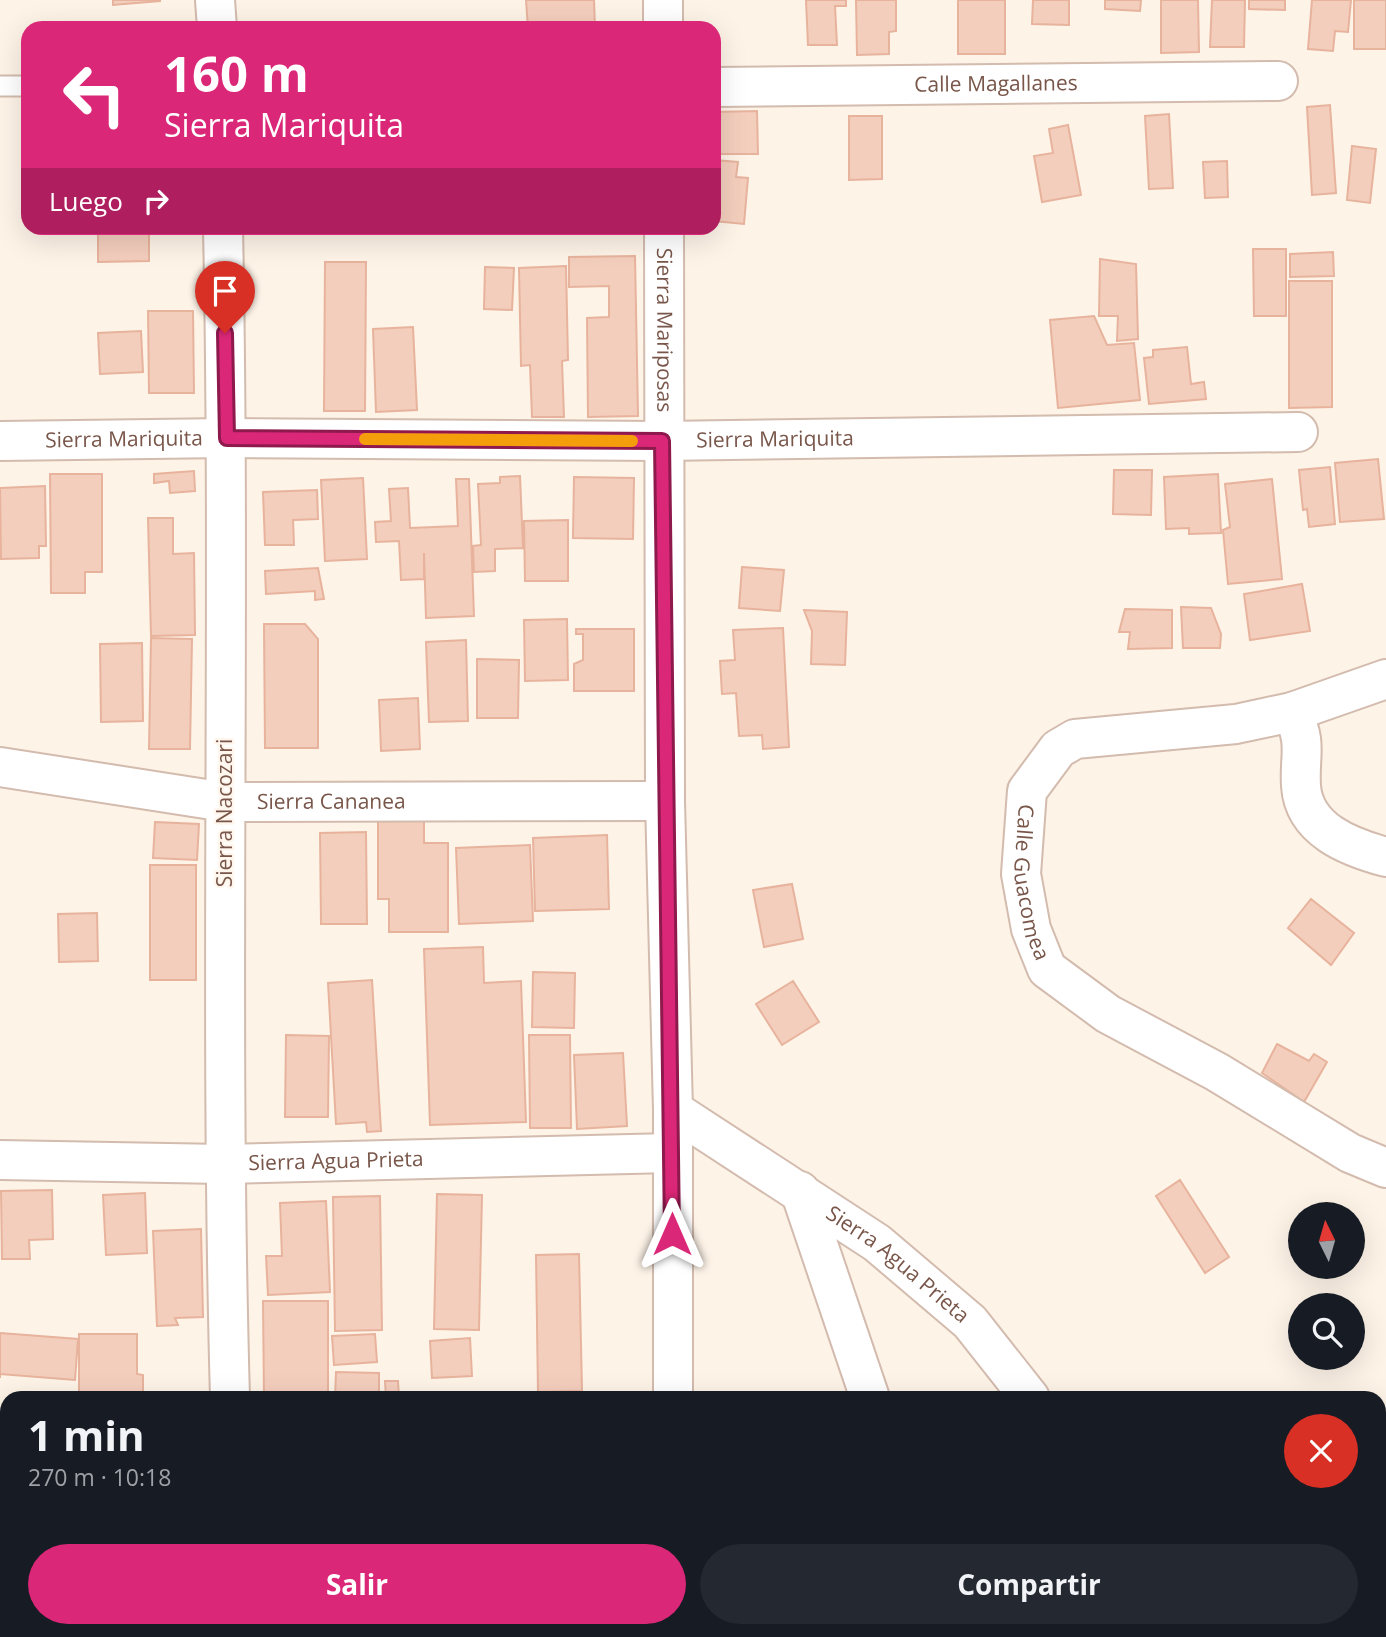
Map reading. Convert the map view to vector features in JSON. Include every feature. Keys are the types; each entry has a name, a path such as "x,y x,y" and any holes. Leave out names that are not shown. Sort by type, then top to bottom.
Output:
{"street":[{"path":"215,0 216,21"},
{"path":"663,0 663,21"},
{"name":"Calle Magallanes","path":"721,87 1278,81"},
{"name":"Sierra Nacozari","path":"223,235 227,438 223,1164 230,1391"},
{"name":"Sierra Mariposas","path":"664,235 662,441 665,801 673,1110 673,1391"},
{"name":"Sierra Mariquita","path":"0,441 227,438 662,441 1298,432"},
{"name":"Calle Guacomea","path":"1386,679 1292,712 1236,724 1075,738 1058,749 1027,791 1021,874 1031,929 1047,970 1108,1014 1217,1072 1350,1153 1386,1168"},
{"path":"1292,712 1303,745 1301,785 1304,804 1315,822 1354,847 1386,857"},
{"name":"Sierra Cananea","path":"0,767 225,802 665,801"},
{"name":"Sierra Agua Prieta","path":"673,1110 877,1243 970,1322 1024,1391"},
{"name":"Sierra Agua Prieta","path":"0,1160 223,1164 671,1153"},
{"path":"800,1191 868,1391"}],"lane":[{"path":"0,86 21,86"}],"building":[{"path":"113,0 160,0 160,1 113,5"},
{"path":"526,0 594,0 595,21 528,21"},
{"path":"806,0 846,0 846,6 835,6 837,45 808,45"},
{"path":"856,0 896,0 896,31 889,32 889,54 857,55"},
{"path":"958,0 1005,0 1005,54 958,54"},
{"path":"1033,0 1069,0 1069,25 1032,24"},
{"path":"1105,0 1141,0 1140,11 1105,9"},
{"path":"1161,0 1198,0 1199,52 1161,53"},
{"path":"1212,0 1245,0 1244,47 1210,47"},
{"path":"1249,0 1285,0 1285,10 1249,9"},
{"path":"1312,0 1351,0 1348,32 1335,31 1333,51 1308,49"},
{"path":"1354,0 1386,0 1386,49 1354,49"},
{"path":"1330,105 1336,193 1312,195 1307,107"},
{"path":"757,111 758,154 721,154 721,112"},
{"path":"1169,114 1173,188 1149,189 1145,116"},
{"path":"849,116 882,116 882,179 849,180"},
{"path":"1068,125 1081,195 1042,202 1034,156 1053,153 1049,129"},
{"path":"1352,146 1376,149 1370,203 1347,200"},
{"path":"721,161 738,162 736,177 748,178 744,224 721,222"},
{"path":"1227,161 1228,197 1205,198 1203,162"},
{"path":"98,235 149,235 149,261 98,262"},
{"path":"1253,249 1286,249 1286,316 1254,316"},
{"path":"1333,252 1334,276 1290,277 1290,254"},
{"path":"635,256 638,416 588,417 587,318 609,317 609,286 569,287 569,257"},
{"path":"1100,259 1136,264 1138,339 1117,341 1118,316 1099,316"},
{"path":"325,262 366,262 365,411 324,411"},
{"path":"566,266 568,360 562,361 564,417 532,417 530,365 521,366 519,268"},
{"path":"485,267 514,268 512,310 484,309"},
{"path":"1289,281 1332,281 1332,407 1289,408"},
{"path":"148,311 193,311 194,393 149,393"},
{"path":"1094,316 1107,345 1134,343 1140,400 1058,408 1050,320"},
{"path":"413,327 417,410 376,412 373,329"},
{"path":"141,331 143,372 100,374 98,333"},
{"path":"1187,347 1191,384 1204,382 1206,399 1149,404 1144,358 1153,357 1153,350"},
{"path":"1378,459 1384,519 1340,522 1335,463"},
{"path":"1330,467 1335,524 1309,527 1307,509 1303,510 1299,470"},
{"path":"1114,470 1152,470 1151,515 1113,514"},
{"path":"194,471 195,491 170,493 169,481 154,483 154,474"},
{"path":"50,474 102,474 102,572 85,572 85,593 51,593"},
{"path":"1218,474 1221,533 1189,534 1189,528 1166,529 1164,477"},
{"path":"520,476 523,548 495,549 495,571 474,572 473,546 481,545 478,484 500,483 500,477"},
{"path":"574,477 634,478 633,539 573,538"},
{"path":"363,478 367,559 325,561 321,480"},
{"path":"456,479 469,479 474,616 426,618 424,553 424,579 401,580 399,541 376,542 375,522 391,521 389,489 408,488 410,528 458,526"},
{"path":"1272,479 1282,579 1228,584 1223,530 1230,527 1225,484"},
{"path":"45,486 46,546 39,546 39,558 1,559 0,488"},
{"path":"317,490 318,519 293,520 294,545 265,545 263,492"},
{"path":"148,518 173,518 173,554 194,553 195,635 151,636"},
{"path":"568,520 568,581 525,581 524,521"},
{"path":"742,567 784,570 780,611 739,608"},
{"path":"318,568 324,599 315,600 315,591 266,594 265,571"},
{"path":"1302,584 1310,631 1250,640 1244,594"},
{"path":"1181,607 1211,608 1221,634 1220,648 1183,648"},
{"path":"1125,609 1172,610 1172,648 1128,649 1130,632 1119,632"},
{"path":"804,610 847,612 845,665 811,664 812,631"},
{"path":"567,619 568,680 525,681 524,620"},
{"path":"264,624 305,624 318,639 318,748 265,748"},
{"path":"783,628 789,747 763,749 762,735 739,736 736,693 722,694 720,661 735,660 733,630"},
{"path":"576,629 634,629 634,691 574,691 574,664 583,660 583,634 576,634"},
{"path":"151,638 192,639 190,749 149,749"},
{"path":"466,640 468,721 429,722 426,642"},
{"path":"142,643 143,721 101,722 100,644"},
{"path":"477,659 519,660 518,718 477,718"},
{"path":"418,698 420,749 381,751 379,700"},
{"path":"378,818 424,819 424,843 448,843 448,932 389,932 389,899 378,899"},
{"path":"155,822 199,824 197,860 153,858"},
{"path":"366,832 367,924 321,924 320,833"},
{"path":"607,835 609,909 535,911 533,838"},
{"path":"530,845 533,921 459,924 456,848"},
{"path":"150,865 196,865 196,980 150,980"},
{"path":"792,884 803,939 764,947 753,890"},
{"path":"1311,899 1354,933 1331,965 1288,928"},
{"path":"97,913 98,961 59,962 58,914"},
{"path":"483,947 484,983 521,981 526,1122 430,1125 424,949"},
{"path":"533,972 575,973 574,1028 532,1027"},
{"path":"372,980 381,1131 367,1132 366,1122 336,1124 328,983"},
{"path":"793,981 819,1022 782,1045 756,1004"},
{"path":"286,1035 329,1036 328,1117 285,1117"},
{"path":"529,1035 570,1035 571,1128 530,1128"},
{"path":"1277,1044 1309,1061 1314,1054 1327,1062 1304,1102 1262,1073"},
{"path":"623,1053 627,1126 577,1129 574,1055"},
{"path":"1180,1180 1229,1257 1205,1273 1156,1196"},
{"path":"52,1190 53,1239 29,1240 30,1259 2,1259 1,1191"},
{"path":"145,1193 147,1253 106,1255 103,1195"},
{"path":"437,1194 482,1195 479,1330 434,1329"},
{"path":"380,1196 382,1330 335,1331 333,1197"},
{"path":"326,1201 330,1292 268,1295 266,1256 282,1256 280,1203"},
{"path":"201,1229 203,1317 175,1318 178,1325 157,1326 153,1231"},
{"path":"579,1254 582,1391 538,1391 536,1255"},
{"path":"263,1301 328,1301 328,1391 264,1391"},
{"path":"0,1333 78,1339 75,1380 0,1374"},
{"path":"79,1334 137,1334 137,1374 143,1375 143,1391 79,1391"},
{"path":"375,1334 377,1362 334,1365 332,1336"},
{"path":"470,1338 472,1376 432,1378 430,1341"},
{"path":"336,1372 379,1373 379,1391 335,1391"},
{"path":"385,1381 398,1381 399,1391 386,1391"}],"slow traffic":[{"path":"365,439 632,441"}],"route":[{"path":"225,333 227,438 662,441 665,801 673,1110 672,1234"}]}
